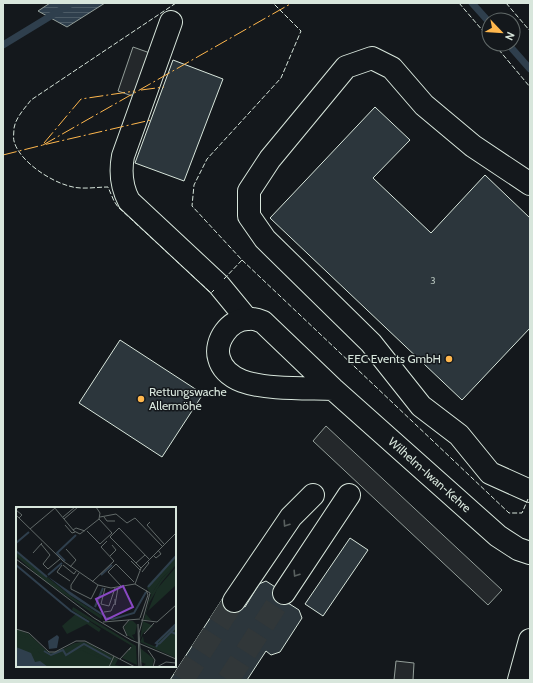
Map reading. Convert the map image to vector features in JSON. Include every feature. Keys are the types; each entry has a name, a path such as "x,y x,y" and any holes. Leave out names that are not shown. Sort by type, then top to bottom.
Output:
{"street":[{"path":"171,22 123,156 121,166 122,187 129,201 219,285 247,318 230,326 220,341 218,350 219,358 227,372 243,381 265,386 333,389"},
{"path":"530,184 473,146 424,105 392,68 372,58 346,67 270,159 249,191 249,216 266,239 371,343 422,406 459,435 490,473 530,491"},
{"name":"Wilhelm-Iwan-Kehre","path":"247,318 263,322 268,326 333,389 498,536 518,549 530,553"},
{"path":"234,601 291,517 313,495"},
{"path":"284,593 348,495"},
{"path":"519,680 529,645"}],"shaded area":[{"path":"133,47 150,53 135,97 118,91"},
{"path":"326,426 502,590 488,605 313,441"},
{"path":"396,661 414,663 413,680 394,680"}],"water":[{"path":"50,3 105,3 67,27 38,11"}],"building":[{"path":"173,60 223,79 184,181 135,163"},
{"path":"375,107 410,140 373,178 431,233 485,175 530,218 530,328 462,400 270,218"},
{"name":"Rettungswache Allermöhe","path":"120,340 203,394 162,457 79,403"},
{"path":"350,538 368,550 323,616 305,604"},
{"path":"266,581 292,598 288,603 299,610 302,618 280,652 271,655 266,651 247,680 170,680 225,595 245,607 259,584"}],"waterway":[{"path":"3,45 72,3"},
{"path":"472,3 481,13"},
{"path":"515,52 530,69"}],"tunnel":[{"path":"228,680 284,593"},
{"path":"183,680 234,601"}],"fence":[{"path":"176,3 31,100 17,120 14,128 14,139 22,156 36,169 53,180 78,188 108,187 118,207 211,293 214,290"},
{"path":"224,279 242,260 192,206 194,185 207,159 281,78 301,31 273,3"},
{"path":"459,3 481,29"},
{"path":"506,3 530,31"},
{"path":"501,52 530,87"},
{"path":"242,260 509,513 522,513 528,499"}],"power":[{"path":"43,145 292,3"},
{"path":"141,90 164,87"},
{"path":"44,143 81,99 135,91"},
{"path":"3,155 151,120"}],"place":[{"name":"EEC Events GmbH","path":"449,359"},
{"name":"Rettungswache Allermöhe","path":"141,399"}]}
